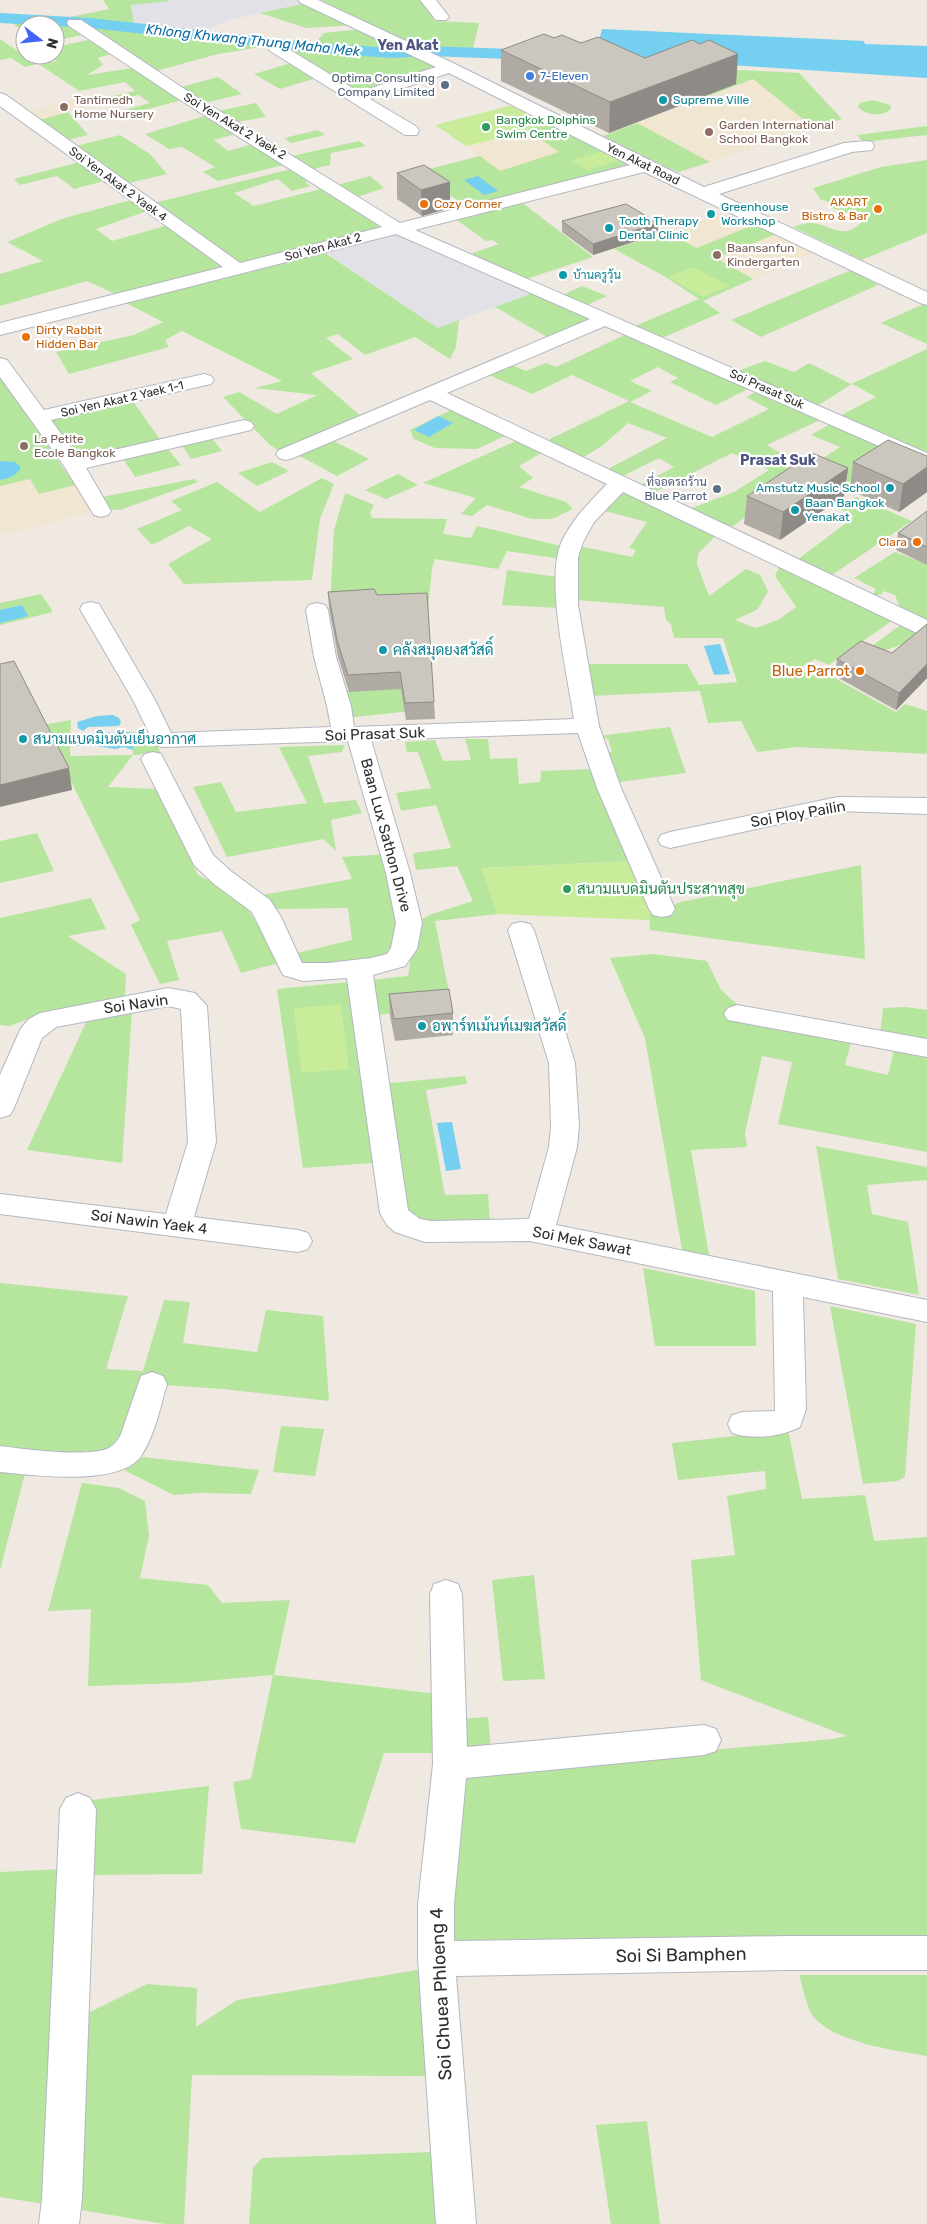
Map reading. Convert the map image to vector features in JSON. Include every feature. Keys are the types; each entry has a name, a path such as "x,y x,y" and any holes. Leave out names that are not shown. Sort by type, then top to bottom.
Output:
{"street":[{"name":"Yen Akat Road","path":"306,0 450,68 646,166 927,299"},
{"path":"428,0 441,17"},
{"name":"Soi Yen Akat 2 Yaek 2","path":"75,23 183,95 396,228"},
{"path":"276,48 411,131"},
{"path":"357,98 450,68"},
{"name":"Soi Yen Akat 2 Yaek 4","path":"0,98 8,111 236,269"},
{"path":"703,193 850,147 866,146"},
{"name":"Soi Yen Akat 2","path":"7,327 646,166"},
{"name":"Soi Prasat Suk","path":"396,228 927,460"},
{"path":"0,312 7,327"},
{"path":"286,454 607,319"},
{"path":"0,364 74,465 101,511"},
{"name":"Soi Yen Akat 2 Yaek 1-1","path":"40,417 204,380"},
{"path":"430,394 621,482 927,629"},
{"path":"74,465 244,426"},
{"path":"621,482 585,519 572,542 567,556 568,605 587,726 608,788 662,909"},
{"path":"91,609 144,700 158,750"},
{"name":"Baan Lux Sathon Drive","path":"158,750 203,859 223,878 261,906 292,969 328,972 359,969 396,960 404,949 409,923 398,873 351,735 339,706 325,657 317,610"},
{"name":"Soi Prasat Suk","path":"158,750 351,735 587,726"},
{"name":"Soi Ploy Pailin","path":"670,840 838,804 927,806"},
{"path":"521,930 562,1062 565,1126 563,1147 540,1232"},
{"name":"Soi Mek Sawat","path":"359,969 393,1206 399,1220 419,1231 430,1232 503,1230 540,1232 927,1312"},
{"name":"Soi Navin","path":"0,1108 30,1034 38,1025 49,1019 168,997 186,999 194,1006 202,1142 177,1225"},
{"path":"737,1014 927,1048"},
{"name":"Soi Nawin Yaek 4","path":"0,1204 298,1241"},
{"path":"743,1424 779,1423 789,1418 791,1409 788,1283"},
{"path":"0,1459 50,1464 114,1461 128,1451 152,1384"},
{"name":"Soi Chuea Phloeng 4","path":"446,1594 450,1764 436,1904 436,1959 456,2224"},
{"path":"450,1764 704,1740"},
{"path":"58,2224 62,2199 78,1809"},
{"name":"Soi Si Bamphen","path":"436,1959 787,1953 927,1953"}],"shaded area":[{"path":"173,0 300,0 307,3 233,19 200,32 134,24 131,5"},
{"name":"Garden International School Bangkok","path":"773,71 799,73 842,119 679,172 645,160 528,192 466,146 503,137 552,120 589,141"},
{"name":"Tantimedh Home Nursery","path":"85,96 98,104 39,120 27,112"},
{"name":"Baansanfun Kindergarten","path":"731,211 818,251 702,301 664,276 614,249"},
{"path":"397,234 533,293 438,328 323,251"},
{"name":"La Petite Ecole Bangkok","path":"20,403 92,512 2,535 0,531 0,407"}],"green space":[{"path":"103,0 169,1 131,5 134,24 65,18 109,9"},
{"path":"321,0 422,0 433,13 434,21 479,23 473,48 415,46"},
{"path":"307,3 355,25 306,28 260,13"},
{"path":"9,19 15,19 15,25"},
{"path":"65,24 81,35 65,39"},
{"path":"84,25 266,46 218,54 156,71"},
{"path":"363,29 411,51 395,52 312,47 324,33"},
{"path":"0,39 15,49 15,61 11,58 0,60"},
{"path":"88,40 111,54 98,58 103,65 87,75 133,68 182,100 119,117 113,113 150,103 139,95 113,100 109,97 135,91 125,82 79,91 40,65 65,65 65,45"},
{"path":"285,48 420,57 437,66 436,69 378,87 374,86 368,91 359,93"},
{"path":"291,63 317,78 280,89 254,74"},
{"path":"602,63 799,73 842,119 814,128 753,79 703,98 651,77"},
{"path":"218,77 242,94 205,103 181,87"},
{"path":"873,100 890,105 891,109 879,114 870,114 858,107 860,103"},
{"path":"256,103 266,117 236,122 219,111"},
{"name":"Bangkok Dolphins Swim Centre","path":"517,104 552,120 503,137 466,146 435,125"},
{"path":"68,112 88,135 68,140 39,120"},
{"path":"208,115 239,133 214,140 228,151 256,143 288,164 218,181 203,172 215,167 182,147 169,149 145,134"},
{"path":"552,120 635,163 467,207 417,172 480,156 500,171 559,152 526,129"},
{"path":"637,123 710,162 679,172 651,162 603,136"},
{"path":"927,126 927,135 863,142 857,135"},
{"path":"318,130 325,135 291,143 284,138"},
{"path":"120,135 150,154 167,174 129,183 76,146"},
{"path":"359,141 366,146 331,153 330,165 313,169 292,156"},
{"path":"603,151 618,161 587,170 572,160"},
{"path":"927,160 927,233 862,260 793,227 812,223 844,231 856,227 863,220 858,216 832,208 831,203 820,199 813,188 881,167"},
{"path":"80,162 104,181 74,189 57,176 20,185 14,179"},
{"path":"295,168 312,179 305,182 310,186 292,191 278,179 234,193 254,206 325,188 383,227 244,263 236,263 154,203"},
{"path":"370,176 384,188 357,197 338,185"},
{"path":"131,200 147,211 96,229 112,241 165,226 227,267 117,295 87,281 0,306 0,274 43,261 7,242 64,218"},
{"path":"520,201 593,257 526,279 470,254 499,244 492,240 486,241 454,218"},
{"path":"758,223 779,233 716,258 753,279 703,301 720,313 662,338 635,326 699,299 664,276 614,249 665,232 697,248"},
{"path":"325,253 438,328 459,320 456,347 450,359 415,337 365,355 338,334 326,338 353,359 311,373 362,417 280,452 269,444 223,397 239,392 277,414 317,395 255,388 282,381 182,331 165,340 169,347 69,374 56,352 134,335 163,322 124,302"},
{"path":"693,267 729,286 703,297 667,277"},
{"path":"851,270 878,285 761,337 731,320"},
{"path":"582,286 607,296 587,305 563,295"},
{"path":"533,293 590,319 590,321 549,338 495,307"},
{"path":"924,304 927,305 927,344 881,323"},
{"path":"627,334 750,388 716,405 670,382 678,378 658,367 630,381 652,391 630,402 712,437 769,409 746,397 758,391 822,419 767,445 780,453 768,460 807,476 728,529 687,510 734,492 769,470 732,453 653,493 638,486 674,467 659,458 621,477 606,470 667,438 628,423 602,446 582,458 546,441 629,401 572,375 532,394 487,374 509,364 526,371 546,363 556,367"},
{"path":"927,349 927,455 838,417 876,397 852,384 817,406 738,371 765,361 794,372 809,363 851,384"},
{"path":"0,376 75,485 39,494 30,479 0,486"},
{"path":"132,400 161,441 79,461 47,419"},
{"path":"451,410 507,435 477,449 435,448 414,439 410,430"},
{"path":"832,423 902,454 853,484 814,464 840,447 811,435"},
{"path":"211,437 222,451 191,459 181,444"},
{"path":"332,440 369,459 337,476 298,455"},
{"path":"518,440 543,452 519,466 533,478 519,487 566,502 573,509 552,519 532,519 487,505 472,516 461,514 476,498 423,483"},
{"path":"166,447 181,465 135,477 122,457"},
{"path":"272,462 289,471 257,486 238,473"},
{"path":"398,474 418,485 386,499 365,490"},
{"path":"322,478 334,484 320,519 312,580 184,584 168,564 212,539 189,526 152,545 137,529 182,510 171,501 217,482 260,512"},
{"path":"194,479 198,482 120,510 109,509 102,497"},
{"path":"626,489 717,534 698,554 697,564 709,596 746,569 760,575 768,591 758,609 735,620 756,628 778,620 796,607 775,576 780,565 893,620 829,665 815,659 799,668 814,676 831,676 896,712 905,704 927,711 927,754 797,747 757,752 741,721 708,723 700,691 590,696 583,664 687,664 699,685 737,682 723,638 674,638 671,624 666,620 664,607 577,600 579,546 632,557 636,550 629,548 647,522 601,510"},
{"path":"345,493 374,505 370,513 372,518 447,519 443,534 471,538 477,526 561,546 562,559 507,551 498,569 435,559 432,569 428,608 330,607 334,530"},
{"path":"856,497 912,521 832,575 797,560 854,517 839,508"},
{"path":"895,552 927,564 927,622 901,610 895,595 884,591 882,594 872,596 876,589 854,578"},
{"path":"507,570 559,577 560,608 502,605"},
{"path":"41,594 53,612 0,625 0,603"},
{"path":"902,624 927,636 850,662"},
{"path":"408,686 411,711 347,718 340,691"},
{"path":"71,720 70,756 133,755 108,787 156,789 198,875 238,895 283,962 241,973 222,931 167,941 179,980 160,984 131,925 140,920 43,725"},
{"path":"670,727 686,773 620,782 606,756 612,751 608,739 598,736"},
{"path":"132,732 150,733 161,753 133,755"},
{"path":"465,739 488,739 490,759 517,758 519,784 540,782 541,771 593,769 633,861 481,868 498,914 435,921 452,1008 376,1015 370,980 408,976 416,923 429,915 473,901 457,866 416,870 413,853 451,848 436,805 401,811 396,793 431,788 418,752 407,752 405,742 435,740 443,761 471,760"},
{"path":"345,745 342,752 308,756 324,803 356,800 362,813 331,820 336,851 324,839 227,857 193,787 221,782 236,812 307,803 279,747"},
{"path":"37,833 54,871 0,883 0,841"},
{"path":"388,854 399,937 393,951 375,962 298,965 293,954 352,940 348,908 275,909 257,896 352,879 342,857"},
{"name":"สนามแบดมินตันประสาทสุข","path":"633,861 656,911 649,914 649,920 498,914 481,868"},
{"path":"861,865 865,959 650,930 649,914 681,902"},
{"path":"91,898 106,929 68,936 126,974 125,996 37,1016 9,1026 0,1025 0,918"},
{"path":"653,954 707,961 721,990 740,1007 851,1042 845,1065 888,1075 894,1050 927,1056 927,1152 778,1124 792,1062 762,1056 745,1133 747,1147 691,1150 709,1255 682,1250 645,1038 610,958"},
{"path":"349,982 373,1163 303,1168 277,989"},
{"path":"341,1004 349,1069 301,1073 294,1008"},
{"path":"906,1007 927,1010 927,1042 880,1034 883,1008"},
{"path":"132,1011 122,1163 27,1150 88,1018"},
{"path":"465,1076 467,1084 426,1090 445,1195 488,1194 490,1224 417,1225 404,1218 380,1084"},
{"path":"816,1146 927,1167 927,1180 867,1185 872,1214 908,1222 919,1295 838,1279"},
{"path":"643,1268 755,1291 756,1346 655,1346"},
{"path":"0,1283 128,1296 106,1369 143,1371 164,1300 190,1302 183,1343 257,1352 266,1310 323,1316 329,1401 223,1389 165,1385 118,1449 110,1455 0,1450"},
{"path":"830,1306 916,1324 905,1477 897,1481 863,1484"},
{"path":"281,1426 324,1429 315,1476 273,1472"},
{"path":"788,1430 802,1499 865,1495 874,1541 927,1537 927,1941 444,1949 456,1778 847,1736 701,1680 691,1560 735,1555 727,1496 766,1489 765,1471 678,1480 672,1443"},
{"path":"143,1457 259,1470 251,1494 198,1493 174,1495 124,1470"},
{"path":"0,1467 26,1470 0,1570"},
{"path":"82,1483 119,1488 145,1501 149,1536 140,1578 208,1585 222,1603 290,1600 274,1675 438,1694 438,1753 384,1753 355,1843 241,1829 233,1782 251,1779 273,1675 183,1683 88,1686 91,1609 48,1611"},
{"path":"534,1575 545,1679 503,1681 492,1580"},
{"path":"488,1717 491,1751 461,1749 460,1719"},
{"path":"209,1786 202,1874 88,1875 91,1800"},
{"path":"64,1869 51,2205 0,2197 0,1872"},
{"path":"423,1969 427,2076 192,2075 184,2224 165,2224 75,2209 82,2016 147,1984 197,1988 196,2027 237,2000"},
{"path":"799,1975 927,1975 927,2056 866,2044 835,2033 813,2016"},
{"path":"647,2121 660,2224 611,2224 596,2125"},
{"path":"434,2152 441,2224 249,2224 253,2168 262,2158"}],"water":[{"path":"602,29 864,41 865,44 927,46 927,78 595,56"},
{"path":"478,176 498,191 484,195 464,180"},
{"path":"438,416 453,423 429,437 414,430"},
{"path":"0,461 15,462 21,467 15,475 0,480"},
{"path":"22,605 28,616 0,623 0,610"},
{"path":"720,644 730,674 714,675 704,646"},
{"path":"113,715 119,718 121,722 119,726 88,727 83,731 78,728 77,722 97,716"},
{"path":"132,732 133,750 124,747 115,749 97,746 71,746 73,734"},
{"path":"452,1122 461,1169 446,1171 437,1123"}],"building":[{"path":"544,34 554,38 562,35 581,43 598,37 645,58 692,40 700,44 709,40 738,54 610,102 501,50"},
{"path":"424,165 450,182 421,190 397,173"},
{"path":"626,204 658,223 593,244 562,221"},
{"path":"888,440 927,456 927,467 903,484 853,462"},
{"path":"812,453 848,468 783,512 747,496"},
{"path":"927,511 927,547 898,533"},
{"name":"คลังสมุดยงสวัสดิ์","path":"374,589 377,595 427,593 434,702 405,703 400,672 348,675 337,640 328,592"},
{"path":"927,624 927,664 899,693 837,659 861,641 892,653"},
{"name":"สนามแบดมินตันเย็นอากาศ","path":"14,661 69,768 0,785 0,664"},
{"path":"449,989 453,1013 394,1019 389,994"}],"waterway":[{"name":"Khlong Khwang Thung Maha Mek","path":"0,18 90,23 316,48 393,53 428,51 541,55"}],"place":[{"name":"7-Eleven","path":"530,76"},
{"name":"Optima Consulting Company Limited","path":"445,85"},
{"name":"Supreme Ville","path":"663,100"},
{"name":"Tantimedh Home Nursery","path":"64,107"},
{"name":"Bangkok Dolphins Swim Centre","path":"486,127"},
{"name":"Garden International School Bangkok","path":"709,132"},
{"name":"Cozy Corner","path":"424,204"},
{"name":"AKART Bistro & Bar","path":"878,209"},
{"name":"Greenhouse Workshop","path":"711,214"},
{"name":"Tooth Therapy Dental Clinic","path":"609,228"},
{"name":"Baansanfun Kindergarten","path":"717,255"},
{"name":"บ้านครูวุ้น","path":"563,275"},
{"name":"Dirty Rabbit Hidden Bar","path":"26,337"},
{"name":"La Petite Ecole Bangkok","path":"24,446"},
{"name":"Amstutz Music School","path":"890,488"},
{"name":"ที่จอดรถร้าน Blue Parrot","path":"717,489"},
{"name":"Baan Bangkok Yenakat","path":"795,510"},
{"name":"Clara","path":"917,542"},
{"name":"คลังสมุดยงสวัสดิ์","path":"383,650"},
{"name":"Blue Parrot","path":"860,671"},
{"name":"สนามแบดมินตันเย็นอากาศ","path":"23,739"},
{"name":"สนามแบดมินตันประสาทสุข","path":"567,889"},
{"name":"อพาร์ทเม้นท์เมฆสวัสดิ์","path":"422,1026"}],"district":[{"name":"Yen Akat","path":"408,45"},
{"name":"Prasat Suk","path":"778,460"}]}
